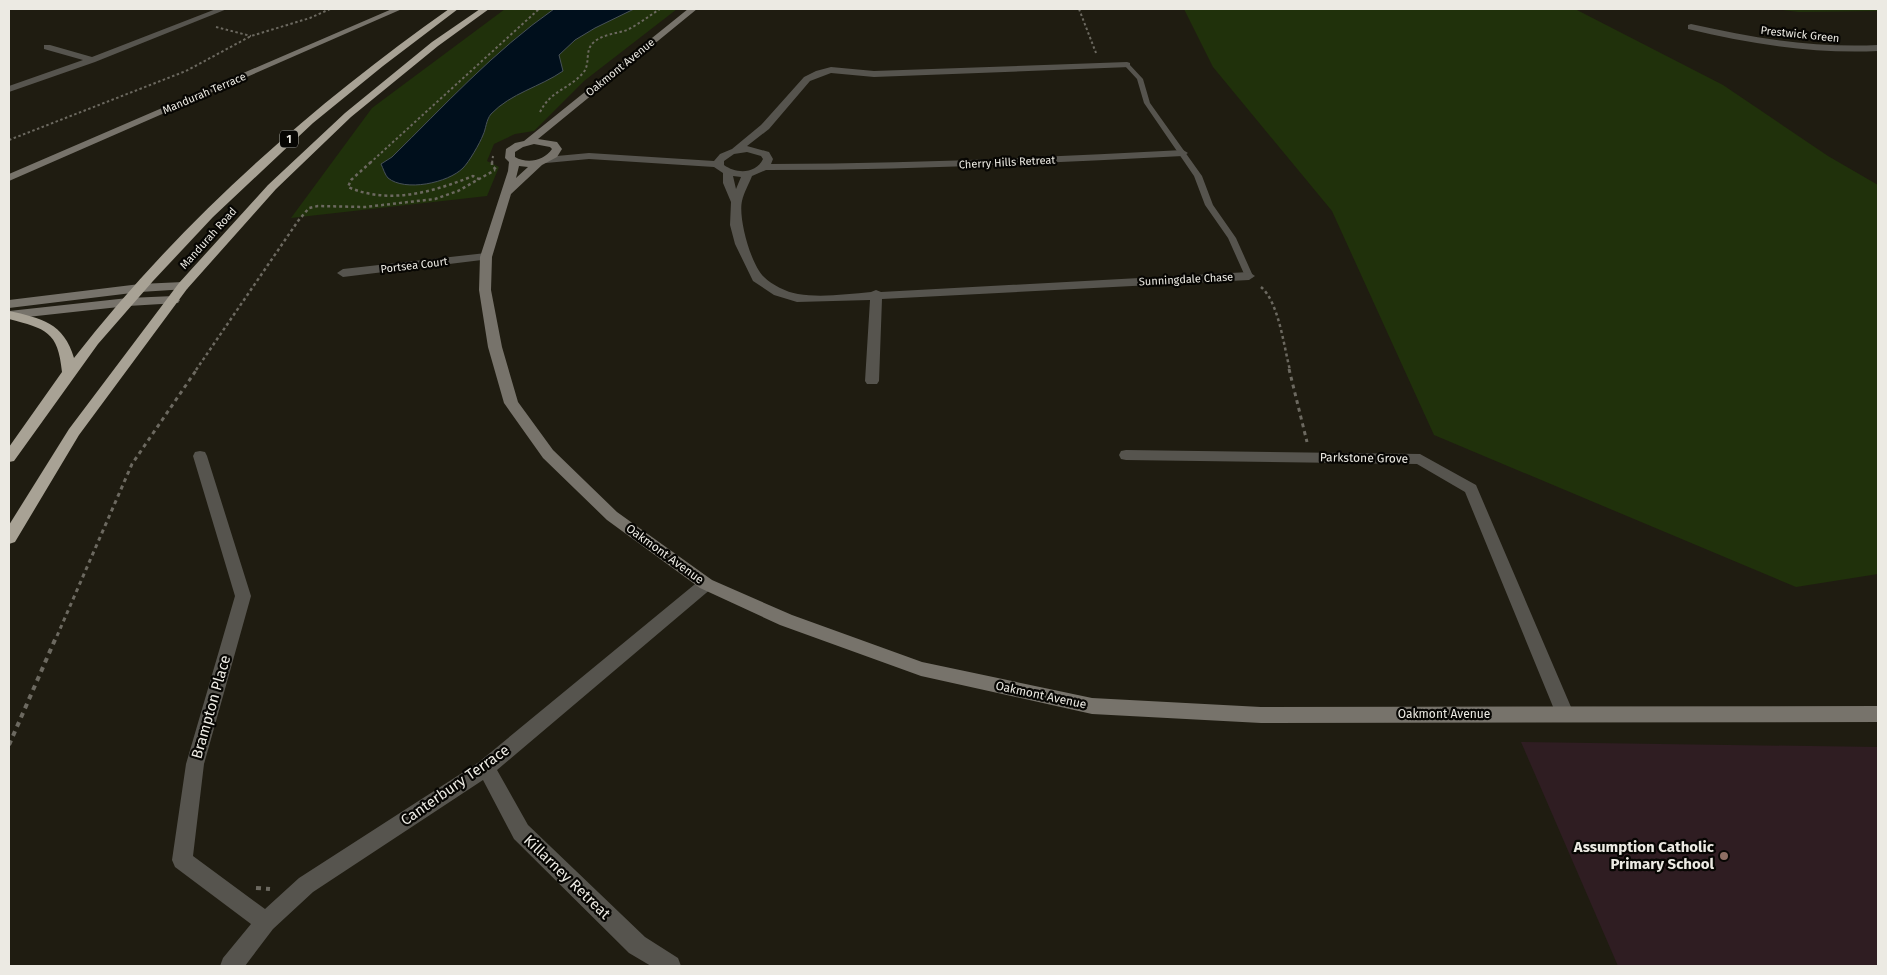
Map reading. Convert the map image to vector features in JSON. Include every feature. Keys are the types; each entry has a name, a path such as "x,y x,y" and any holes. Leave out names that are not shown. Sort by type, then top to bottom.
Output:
{"highway":[{"name":"Mandurah Road","path":"9,457 69,373 128,302 231,192 271,154 382,61 454,9"},
{"name":"Mandurah Road","path":"9,538 74,432 183,286 272,187 348,115 435,44 485,9"},
{"path":"9,315 51,329 59,336 65,344 68,355 69,373"}],"street":[{"path":"9,89 92,60 223,9"},
{"name":"Mandurah Terrace","path":"9,178 398,9"},
{"name":"Oakmont Avenue","path":"693,9 528,142 510,151 510,158 514,161 486,257 485,290 495,347 511,403 548,454 612,516 706,584 786,620 920,669 1092,706 1261,715 1878,714"},
{"name":"Prestwick Green","path":"1691,27 1772,44 1821,49 1878,48"},
{"path":"47,47 92,60"},
{"name":"Sunningdale Chase","path":"735,151 766,127 807,79 831,70 874,74 1127,65"},
{"path":"548,126 553,144"},
{"name":"Sunningdale Chase","path":"763,158 766,127"},
{"path":"528,142 653,156 721,160"},
{"name":"Oakmont Avenue","path":"506,193 542,161 556,153 553,144"},
{"path":"514,161 525,164 589,156 721,160 735,151"},
{"name":"Cherry Hills Retreat","path":"735,151 763,158 832,166 974,164 1183,153"},
{"path":"721,160 721,169 728,172 748,173 763,158"},
{"name":"Sunningdale Chase","path":"728,172 728,183 736,202"},
{"name":"Sunningdale Chase","path":"748,173 736,202 736,224 741,244 757,278 778,292 797,298 834,298 876,294 1249,276"},
{"name":"Portsea Court","path":"343,273 486,257"},
{"path":"9,304 140,288 183,286"},
{"path":"872,381 876,294"},
{"path":"9,315 128,302 174,300"},
{"name":"Parkstone Grove","path":"1126,455 1420,459 1471,489 1565,714"},
{"name":"Brampton Place","path":"200,456 242,596 194,764 182,860 266,922"},
{"name":"Canterbury Terrace","path":"230,966 266,922 306,885 486,768 706,584"},
{"name":"Killarney Retreat","path":"486,768 521,832 637,945 670,966"}],"lane":[{"name":"Sunningdale Chase","path":"1127,65 1140,80 1147,103 1198,176 1209,205 1232,238 1249,276"}],"path":[{"path":"9,140 186,71 251,36 301,21 330,9"},
{"path":"480,179 473,176 456,184 421,193 394,196 364,193 348,186 350,180 539,9"},
{"path":"1080,9 1102,66"},
{"path":"194,21 251,36"},
{"path":"9,745 132,464 298,221 310,208 318,206 365,207 435,199 458,191 496,170"},
{"path":"1249,276 1266,291 1276,308 1311,458"},
{"path":"250,885 274,889"}],"shaded area":[{"name":"Assumption Catholic Primary School","path":"1521,742 1878,747 1878,966 1618,966"}],"green space":[{"path":"505,9 677,9 584,81 534,131 515,134 494,144 487,161 499,167 487,196 291,218 372,108"},
{"path":"1184,9 1575,9 1723,85 1828,156 1878,185 1878,574 1796,587 1434,435 1332,211 1213,67"},
{"path":"1774,9 1878,9 1878,11 1799,12"}],"water":[{"path":"554,9 634,9 575,40 559,55 563,71 517,95 491,114 482,138 474,152 463,168 456,173 437,181 415,185 395,182 388,178 381,164 392,157 490,61"}],"place":[{"name":"Assumption Catholic Primary School","path":"1724,856"}]}
